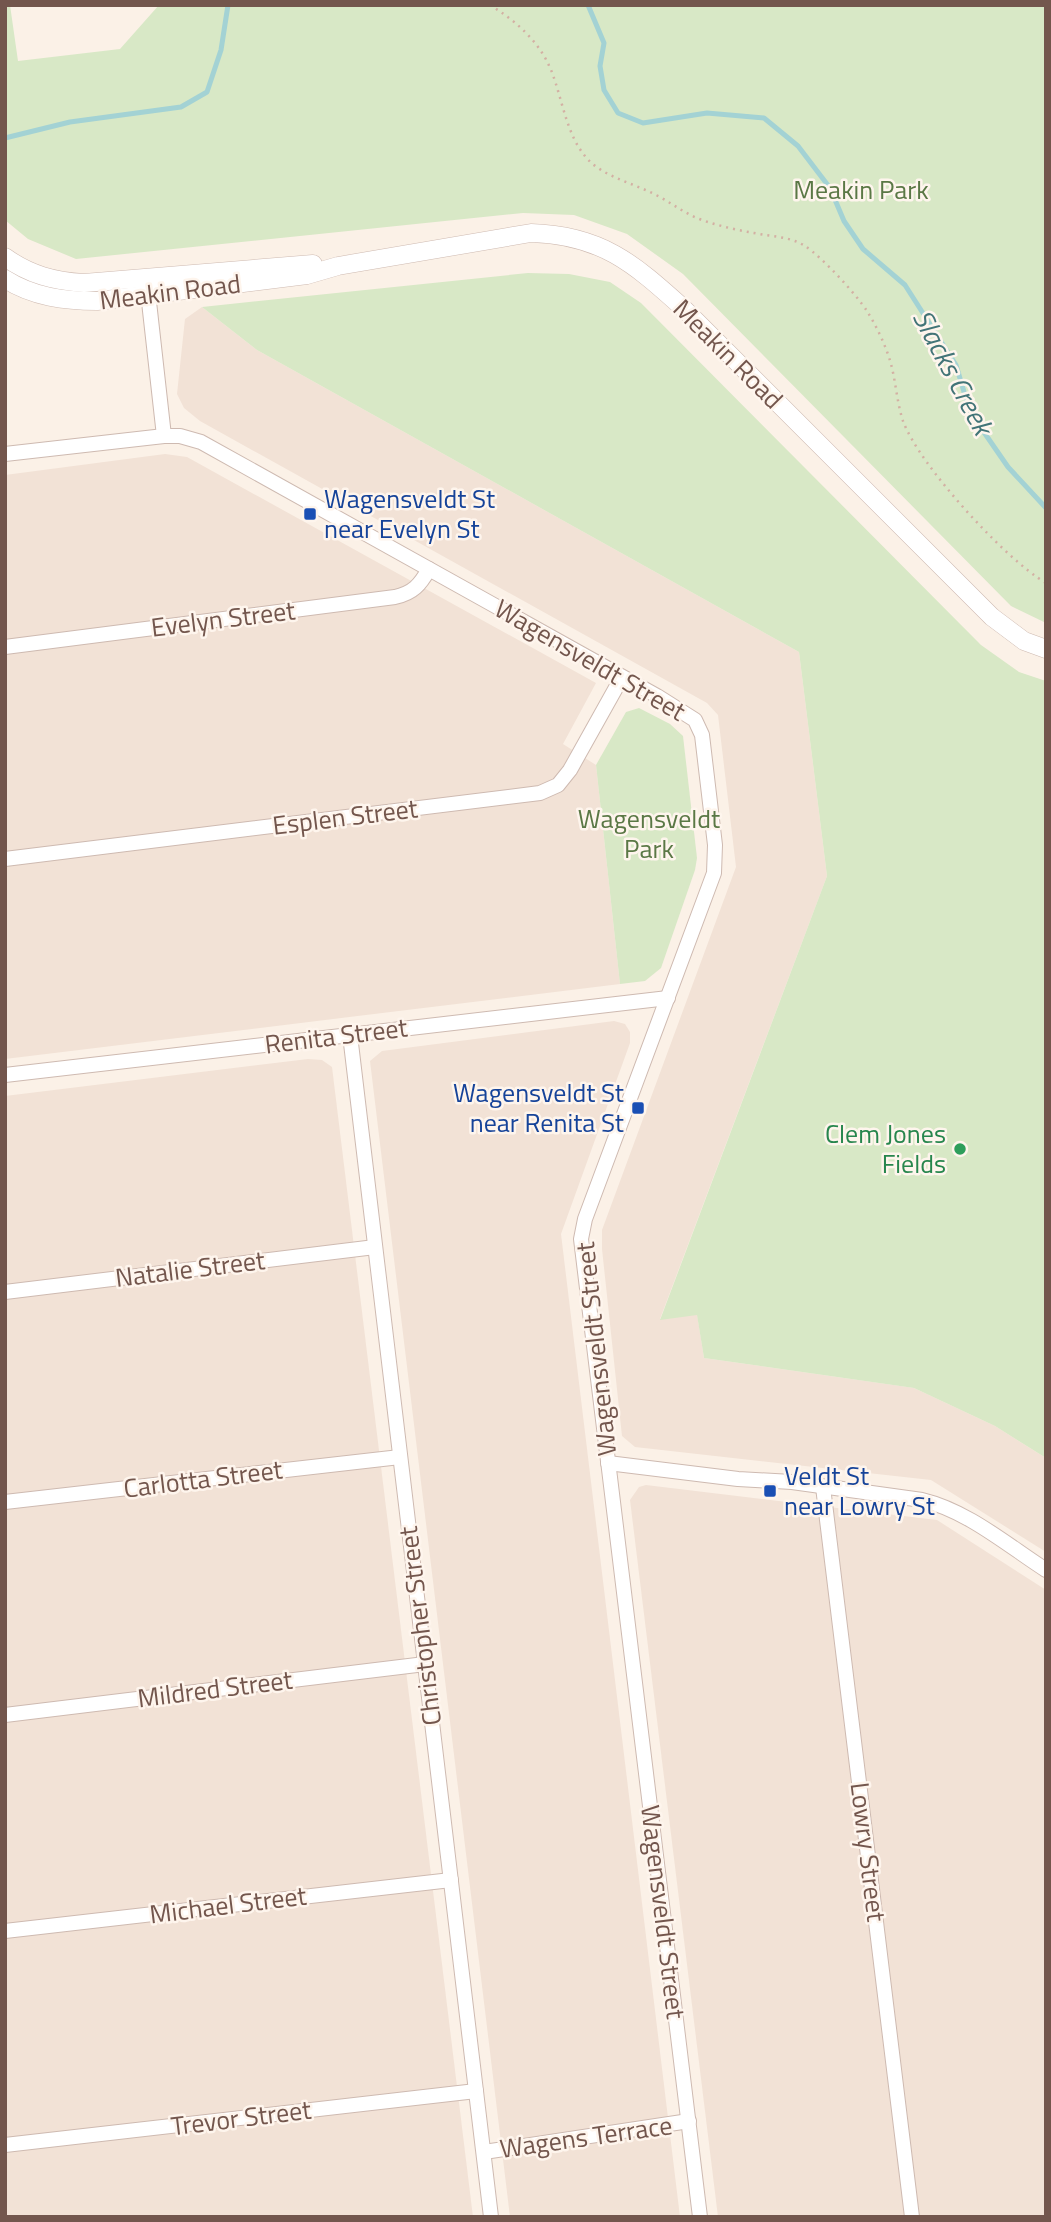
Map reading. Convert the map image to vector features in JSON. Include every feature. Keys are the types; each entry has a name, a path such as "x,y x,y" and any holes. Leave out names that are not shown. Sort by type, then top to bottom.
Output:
{"street":[{"name":"Meakin Road","path":"5,257 19,267 59,281 147,287 307,275 338,266 531,233 564,235 598,245 634,265 682,307 992,617 1024,641 1046,649"},
{"name":"Meakin Road","path":"5,279 30,291 72,301 97,301 147,287"},
{"path":"147,287 164,436"},
{"name":"Wagensveldt Street","path":"5,454 164,436 180,436 201,442 687,714 695,720 702,735 716,859 714,873 585,1219 581,1239 701,2217"},
{"name":"Evelyn Street","path":"5,647 396,597 413,591 422,583 429,569"},
{"name":"Esplen Street","path":"5,859 540,793 558,785 570,770 622,677"},
{"name":"Renita Street","path":"5,1075 668,998"},
{"name":"Christopher Street","path":"350,1035 491,2217"},
{"name":"Natalie Street","path":"5,1292 375,1247"},
{"name":"Carlotta Street","path":"5,1502 400,1457"},
{"path":"608,1463 823,1487 941,1504 1046,1570"},
{"name":"Lowry Street","path":"823,1487 912,2217"},
{"name":"Mildred Street","path":"5,1715 425,1664"},
{"name":"Michael Street","path":"5,1931 451,1880"},
{"name":"Trevor Street","path":"5,2145 476,2091"},
{"name":"Wagens Terrace","path":"484,2152 689,2121"}],"path":[{"path":"490,5 522,27 540,49 550,68 570,130 584,155 596,166 614,178 657,195 683,212 754,234 782,236 803,245 820,258 867,310 891,363 903,421 917,448 985,530 1046,583"}],"shaded area":[{"path":"202,307 257,350 799,652 827,876 660,1319 697,1314 704,1358 914,1388 995,1426 1046,1458 1046,1552 931,1480 635,1447 622,1436 602,1230 736,867 718,715 707,703 200,421 184,408 177,394 185,319"},
{"path":"165,454 187,457 596,683 563,744 596,765 620,984 5,1059 5,475"},
{"path":"614,1021 625,1024 630,1032 630,1043 561,1234 680,2217 510,2217 370,1061 382,1051"},
{"path":"308,1059 322,1060 332,1067 473,2217 5,2217 5,1096"},
{"path":"646,1485 937,1520 1046,1590 1046,2217 718,2217 630,1500 639,1487"}],"green space":[{"name":"Meakin Park","path":"5,5 10,5 18,61 120,49 159,5 1046,5 1046,623 1011,606 683,274 627,234 574,215 523,213 76,259 28,239 5,220"},
{"path":"528,273 569,274 610,282 641,303 981,645 1019,672 1046,681 1046,1458 995,1426 914,1388 704,1358 697,1315 660,1320 827,876 799,652 257,350 202,307"},
{"name":"Wagensveldt Park","path":"639,708 670,724 683,736 697,858 661,968 645,981 620,984 596,765 626,712"}],"waterway":[{"path":"5,138 70,122 181,107 207,92 221,50 228,5"},
{"name":"Slacks Creek","path":"588,5 604,43 600,66 604,90 618,113 643,123 707,113 764,118 798,146 830,188 844,221 863,249 905,285 956,365 970,412 1008,467 1046,508"}],"place":[{"name":"Wagensveldt St near Evelyn St","path":"310,514"},
{"name":"Wagensveldt St near Renita St","path":"638,1108"},
{"name":"Clem Jones Fields","path":"960,1149"},
{"name":"Veldt St near Lowry St","path":"770,1491"}]}
